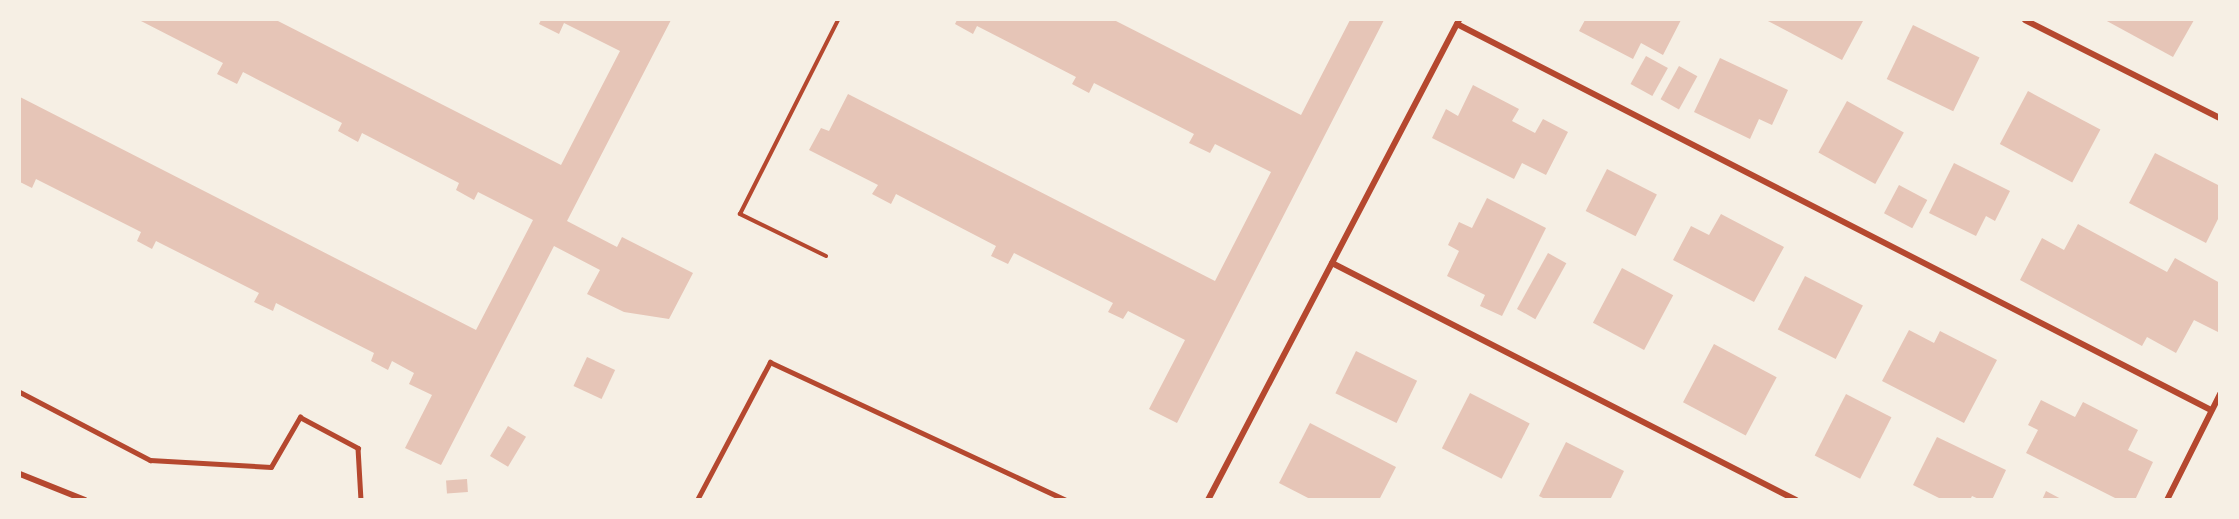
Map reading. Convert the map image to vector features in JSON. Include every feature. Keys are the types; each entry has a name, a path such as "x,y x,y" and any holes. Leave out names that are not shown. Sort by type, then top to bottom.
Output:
{"street":[{"path":"2025,20 2220,118"},
{"path":"1211,499 1458,22 2211,410"},
{"path":"1332,262 1796,500"},
{"path":"2167,500 2220,394"},
{"path":"20,474 86,500"}],"lane":[{"path":"697,500 770,362 1066,500"},
{"path":"20,392 150,460 271,467 300,417 358,448 361,500"}],"path":[{"path":"826,256 740,213 838,20"}],"building":[{"path":"139,20 276,20 561,165 620,51 564,23 559,34 539,24 541,20 671,20 567,221 617,247 622,237 693,273 669,319 624,312 587,294 600,270 554,246 441,465 405,448 432,395 409,384 414,373 392,361 388,370 371,361 374,353 276,303 273,311 254,302 259,293 156,241 152,249 137,241 141,232 36,179 32,188 20,182 20,97 476,330 533,220 478,192 474,200 456,190 459,183 362,133 358,142 338,131 342,123 243,72 237,84 217,74 223,63"},
{"path":"957,20 1114,20 1301,115 1350,20 1384,20 1177,423 1149,409 1185,340 1128,311 1123,319 1108,312 1113,303 1014,253 1008,264 991,256 996,246 896,194 891,204 872,194 878,185 809,150 821,128 829,131 848,94 1215,281 1271,172 1215,144 1210,153 1189,143 1194,134 1094,83 1089,93 1072,84 1076,77 977,26 973,34 955,24"},
{"path":"1585,20 1681,20 1663,55 1641,43 1633,59 1579,31"},
{"path":"1766,20 1860,20 1863,21 1842,60"},
{"path":"2105,20 2194,20 2173,57"},
{"path":"1913,25 1980,57 1953,111 1887,79"},
{"path":"1646,56 1668,68 1652,96 1630,84"},
{"path":"1720,58 1788,90 1772,125 1759,119 1750,139 1694,112"},
{"path":"1679,66 1697,76 1679,109 1661,99"},
{"path":"1473,85 1519,109 1512,121 1535,133 1543,119 1568,132 1546,175 1522,163 1514,179 1432,138 1446,109 1458,116"},
{"path":"2028,91 2100,129 2072,182 2000,144"},
{"path":"1847,101 1904,133 1875,184 1818,153"},
{"path":"2155,153 2220,186 2220,215 2206,243 2129,203"},
{"path":"1954,163 2010,191 1995,221 1986,216 1976,236 1929,213"},
{"path":"1607,169 1657,194 1636,236 1586,211"},
{"path":"1899,185 1927,200 1912,228 1884,213"},
{"path":"1487,198 1546,228 1502,316 1480,306 1485,295 1447,276 1459,251 1448,245 1459,222 1472,228"},
{"path":"1721,214 1784,247 1754,302 1673,260 1691,226 1709,235"},
{"path":"2078,224 2167,272 2175,258 2220,283 2220,333 2194,320 2176,353 2147,337 2142,346 2020,280 2042,238 2064,250"},
{"path":"1548,253 1566,263 1535,319 1517,309"},
{"path":"1622,268 1673,295 1644,350 1593,323"},
{"path":"1805,276 1863,306 1836,359 1778,329"},
{"path":"1909,330 1934,343 1940,331 1997,360 1964,423 1882,381"},
{"path":"1714,344 1777,377 1746,436 1683,402"},
{"path":"1356,351 1417,381 1397,423 1335,393"},
{"path":"587,357 615,370 602,399 573,386"},
{"path":"1470,393 1530,423 1502,479 1442,448"},
{"path":"1846,394 1891,417 1860,479 1815,455"},
{"path":"2041,400 2075,417 2083,402 2138,430 2128,450 2153,462 2135,500 2119,500 2026,453 2038,430 2028,425"},
{"path":"1310,423 1396,467 1379,500 1312,500 1279,483"},
{"path":"508,426 526,437 508,467 490,456"},
{"path":"1937,437 2006,470 1992,500 1981,500 1972,496 1970,500 1943,500 1913,485"},
{"path":"1566,442 1624,471 1610,500 1547,500 1539,496"},
{"path":"467,479 468,492 447,493 446,480"},
{"path":"2046,491 2063,500 2042,500"}]}
